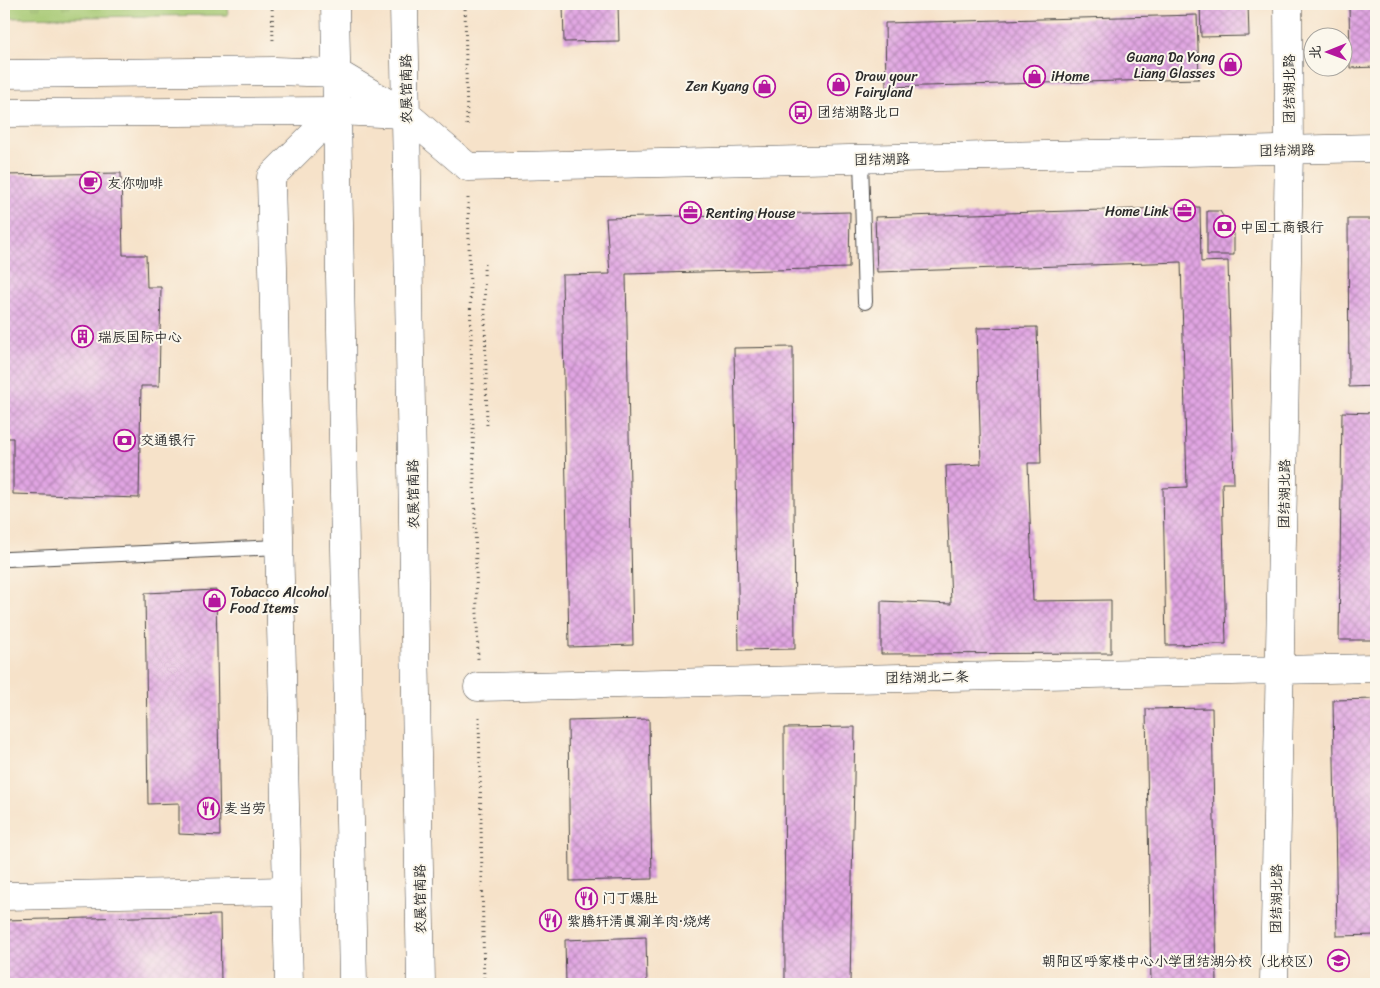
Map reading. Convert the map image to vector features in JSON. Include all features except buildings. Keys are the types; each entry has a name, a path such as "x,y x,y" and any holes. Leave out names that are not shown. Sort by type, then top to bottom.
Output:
{"street":[{"path":"335,4 352,984"},
{"name":"农展馆南路","path":"404,4 421,984"},
{"name":"团结湖北路","path":"1274,984 1282,669 1289,150 1288,4"},
{"path":"4,74 275,70 337,73 406,114 468,167"},
{"path":"289,984 271,177 337,111"},
{"path":"4,113 337,111 406,114"},
{"name":"团结湖路","path":"468,167 1376,148"},
{"name":"团结湖北二条","path":"478,688 1376,668"},
{"path":"4,896 286,891"}],"lane":[{"path":"861,159 865,302"},
{"path":"8,559 279,547"}],"path":[{"path":"465,4 484,984"},
{"path":"484,264 487,427"}],"green space":[{"path":"4,4 227,4 228,15 4,18"}],"place":[{"name":"Guang Da Yong Liang Glasses","path":"1231,65"},
{"name":"iHome","path":"1035,76"},
{"name":"Draw your Fairyland","path":"839,84"},
{"name":"Zen Kyang","path":"765,86"},
{"name":"团结湖路北口","path":"801,112"},
{"name":"友你咖啡","path":"91,183"},
{"name":"Home Link","path":"1185,211"},
{"name":"Renting House","path":"690,213"},
{"name":"中国工商银行","path":"1224,227"},
{"name":"瑞辰国际中心","path":"82,337"},
{"name":"交通银行","path":"124,440"},
{"name":"Tobacco Alcohol Food Items","path":"214,600"},
{"name":"麦当劳","path":"208,808"},
{"name":"门丁爆肚","path":"586,898"},
{"name":"紫腾轩清真涮羊肉·烧烤","path":"551,921"},
{"name":"朝阳区呼家楼中心小学团结湖分校（北校区）","path":"1338,961"}]}
